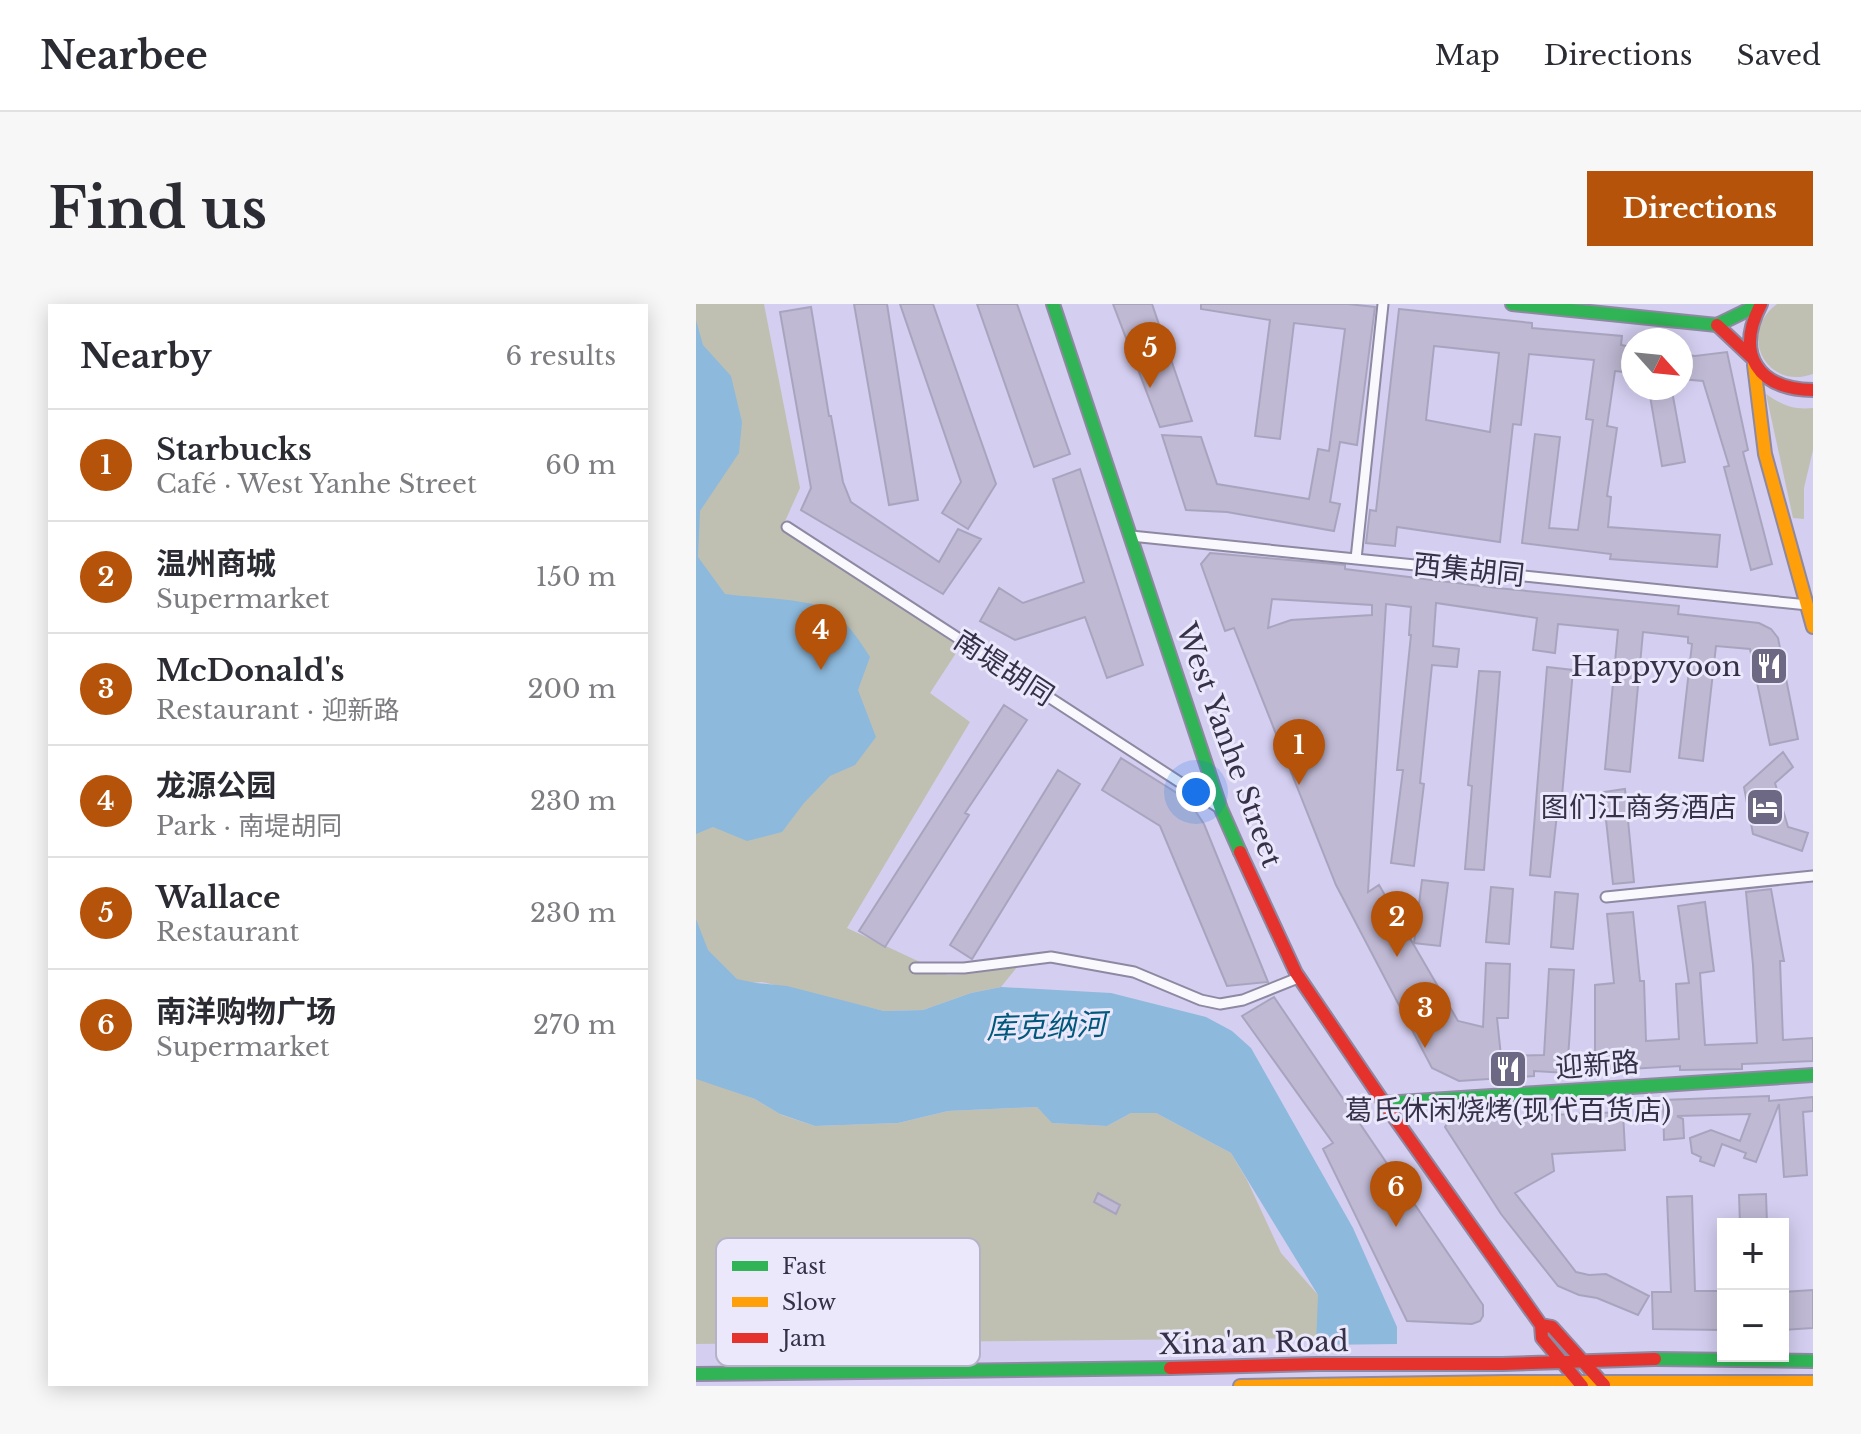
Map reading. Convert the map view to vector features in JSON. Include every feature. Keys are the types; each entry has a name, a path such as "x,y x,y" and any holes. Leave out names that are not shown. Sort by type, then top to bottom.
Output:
{"main road":[{"name":"West Yanhe Street","path":"1053,304 1221,809 1298,978 1541,1325 1542,1338 1580,1385"},
{"path":"1512,304 1628,310 1717,325 1761,304"},
{"path":"1761,304 1749,328 1748,343 1765,454 1813,627"},
{"path":"1717,325 1753,361 1765,378 1779,387 1796,391 1813,390"},
{"name":"迎新路","path":"1384,1103 1813,1075"},
{"name":"West Yanhe Street","path":"1541,1325 1552,1327 1605,1385"},
{"name":"Xina'an Road","path":"696,1374 1398,1365 1618,1358 1813,1361"},
{"path":"1580,1385 1581,1360"},
{"name":"Xina'an Road","path":"1240,1386 1813,1382"}],"street":[{"path":"1356,559 1383,304"},
{"name":"南堤胡同","path":"787,527 1221,809"},
{"name":"西集胡同","path":"1131,536 1808,605"},
{"path":"1606,897 1813,876"},
{"path":"915,968 964,968 1051,957 1134,972 1201,1000 1220,1004 1243,1000 1298,978"}],"shaded area":[{"path":"696,304 764,304 800,488 782,528 960,647 930,693 970,722 847,928 948,975 1018,966 1001,987 971,993 923,1010 884,1011 762,982 696,988"},
{"path":"1777,304 1813,304 1813,374 1796,377 1782,374 1770,367 1762,356 1758,343 1759,330 1765,316"},
{"path":"1766,394 1788,406 1813,408 1813,450 1804,488 1804,519 1793,518"},
{"path":"696,1078 755,1099 782,1115 815,1126 898,1123 948,1111 1037,1107 1053,1123 1107,1126 1131,1113 1156,1113 1231,1153 1281,1253 1327,1305 1318,1338 980,1341 980,1238 716,1238 716,1344 696,1344"}],"water":[{"path":"696,320 703,345 731,376 742,422 739,453 700,511 698,557 725,594 794,601 829,610 847,625 870,657 858,690 876,737 855,765 830,776 782,832 747,841 713,827 696,834"},
{"name":"库克纳河","path":"696,919 708,950 737,979 787,986 884,1011 923,1010 971,993 1001,987 1111,993 1206,1017 1232,1031 1251,1048 1353,1228 1397,1327 1397,1344 1318,1386 1318,1295 1231,1153 1156,1113 1131,1113 1107,1126 1052,1123 1037,1107 948,1111 898,1123 815,1126 780,1114 755,1099 696,1079"}],"pier":[{"path":"1397,1344 1398,1386 1317,1386 1316,1345"}],"building":[{"path":"854,304 887,304 918,500 889,505"},
{"path":"900,304 933,304 996,484 968,529 942,513 961,482"},
{"path":"977,304 1017,304 1070,454 1034,467"},
{"path":"1113,304 1152,304 1192,421 1160,427"},
{"path":"1201,304 1348,304 1375,307 1357,445 1340,442 1330,502 1340,504 1334,531 1227,512 1186,510 1162,435 1201,437 1217,484 1309,499 1318,449 1329,451 1345,329 1294,323 1280,439 1255,436 1270,320 1201,309"},
{"path":"811,307 829,416 843,482 851,502 939,562 958,529 981,539 943,594 801,510 811,488 780,312"},
{"path":"1399,309 1532,323 1532,328 1621,336 1621,372 1615,371 1607,426 1617,428 1607,496 1611,497 1608,527 1720,535 1717,567 1610,559 1611,554 1522,543 1535,434 1560,437 1549,528 1578,530 1593,420 1586,419 1594,360 1529,354 1521,425 1513,424 1500,542 1397,527 1395,546 1366,543 1370,510 1376,511","holes":["1434,346 1499,353 1490,432 1426,420"]},
{"path":"1727,352 1748,450 1743,452 1772,564 1751,570 1724,467 1729,466 1703,381 1693,380 1695,356"},
{"path":"1651,400 1674,400 1685,462 1662,466"},
{"path":"1080,469 1143,665 1107,678 1085,617 1015,640 980,621 999,588 1023,603 1084,582 1053,479"},
{"path":"1210,553 1345,565 1345,569 1497,588 1679,606 1678,614 1759,623 1771,629 1778,638 1798,739 1770,745 1750,649 1716,646 1703,761 1679,758 1692,644 1688,643 1688,637 1643,632 1630,772 1605,769 1618,630 1558,624 1555,653 1533,650 1537,618 1436,603 1433,646 1459,649 1457,667 1432,665 1420,783 1424,784 1414,866 1391,863 1403,770 1397,770 1411,607 1386,604 1368,892 1379,885 1458,1021 1483,1027 1486,963 1510,964 1508,1018 1497,1018 1501,1056 1544,1055 1549,969 1574,970 1567,1073 1534,1071 1534,1076 1459,1081 1432,1068 1336,885 1234,628 1225,631 1201,564","holes":["1272,599 1372,605 1372,615 1291,620 1268,628"]},
{"path":"1547,667 1573,670 1562,796 1559,796 1550,877 1530,875"},
{"path":"1479,671 1500,672 1484,870 1465,869 1472,786 1468,785"},
{"path":"1004,705 1027,720 965,813 969,815 885,947 859,931"},
{"name":"图们江商务酒店","path":"1783,752 1793,767 1775,783 1788,827 1808,833 1802,851 1753,834 1744,787"},
{"path":"1121,758 1188,800 1204,824 1268,982 1227,986 1160,826 1102,790"},
{"path":"1058,770 1080,784 972,959 950,945"},
{"path":"1625,789 1634,882 1613,884 1603,792"},
{"path":"1422,880 1448,883 1440,946 1414,943"},
{"path":"1491,887 1513,889 1509,944 1486,942"},
{"path":"1771,889 1784,961 1780,961 1783,1040 1813,1038 1813,1061 1742,1064 1742,1069 1680,1070 1680,1066 1595,1071 1595,985 1614,983 1607,914 1633,912 1640,981 1644,981 1646,1041 1679,1039 1676,984 1689,983 1678,906 1705,902 1714,971 1700,973 1705,1045 1757,1043 1746,892"},
{"path":"1555,892 1578,894 1573,949 1551,947"},
{"path":"1274,997 1483,1305 1480,1321 1472,1324 1407,1321 1323,1149 1333,1143 1242,1016"},
{"path":"1769,1096 1769,1101 1813,1097 1813,1111 1803,1112 1807,1175 1784,1177 1779,1104 1756,1162 1744,1158 1746,1153 1722,1144 1714,1166 1700,1161 1701,1157 1692,1153 1690,1138 1711,1130 1740,1141 1750,1114 1677,1116 1683,1119 1684,1138 1664,1140 1663,1100"},
{"path":"1623,1112 1625,1150 1552,1154 1554,1171 1515,1193 1576,1272 1606,1274 1649,1296 1638,1315 1558,1286 1501,1214 1445,1127 1450,1119"},
{"path":"1098,1193 1120,1205 1116,1214 1094,1202"},
{"path":"1766,1194 1767,1218 1740,1218 1739,1195"},
{"path":"1692,1196 1695,1291 1717,1291 1717,1330 1653,1329 1652,1292 1671,1292 1667,1197"},
{"path":"1813,1290 1813,1328 1789,1330 1789,1292"}],"traffic: fast":[{"path":"1053,304 1221,809 1240,852"},
{"path":"1512,304 1717,325 1760,304"},
{"path":"1384,1103 1813,1075"},
{"path":"1655,1359 1813,1361"},
{"path":"696,1374 1170,1368"}],"traffic: slow":[{"path":"1754,365 1765,454 1813,627"},
{"path":"1240,1386 1813,1382"}],"traffic: jam":[{"path":"1761,304 1750,338 1756,365 1765,376 1778,383 1813,390"},
{"path":"1717,325 1751,357"},
{"path":"1240,852 1296,973 1541,1325 1542,1338 1582,1386"},
{"path":"1541,1325 1552,1327 1604,1385"},
{"path":"1170,1368 1655,1359"}],"place":[{"name":"Wallace","path":"1150,388"},
{"name":"Happyyoon","path":"1769,666"},
{"name":"龙源公园","path":"821,670"},
{"name":"Starbucks","path":"1299,785"},
{"name":"图们江商务酒店","path":"1765,807"},
{"name":"温州商城","path":"1397,957"},
{"name":"McDonald's","path":"1425,1048"},
{"name":"葛氏休闲烧烤(现代百货店)","path":"1508,1069"},
{"name":"南洋购物广场","path":"1396,1227"}]}
